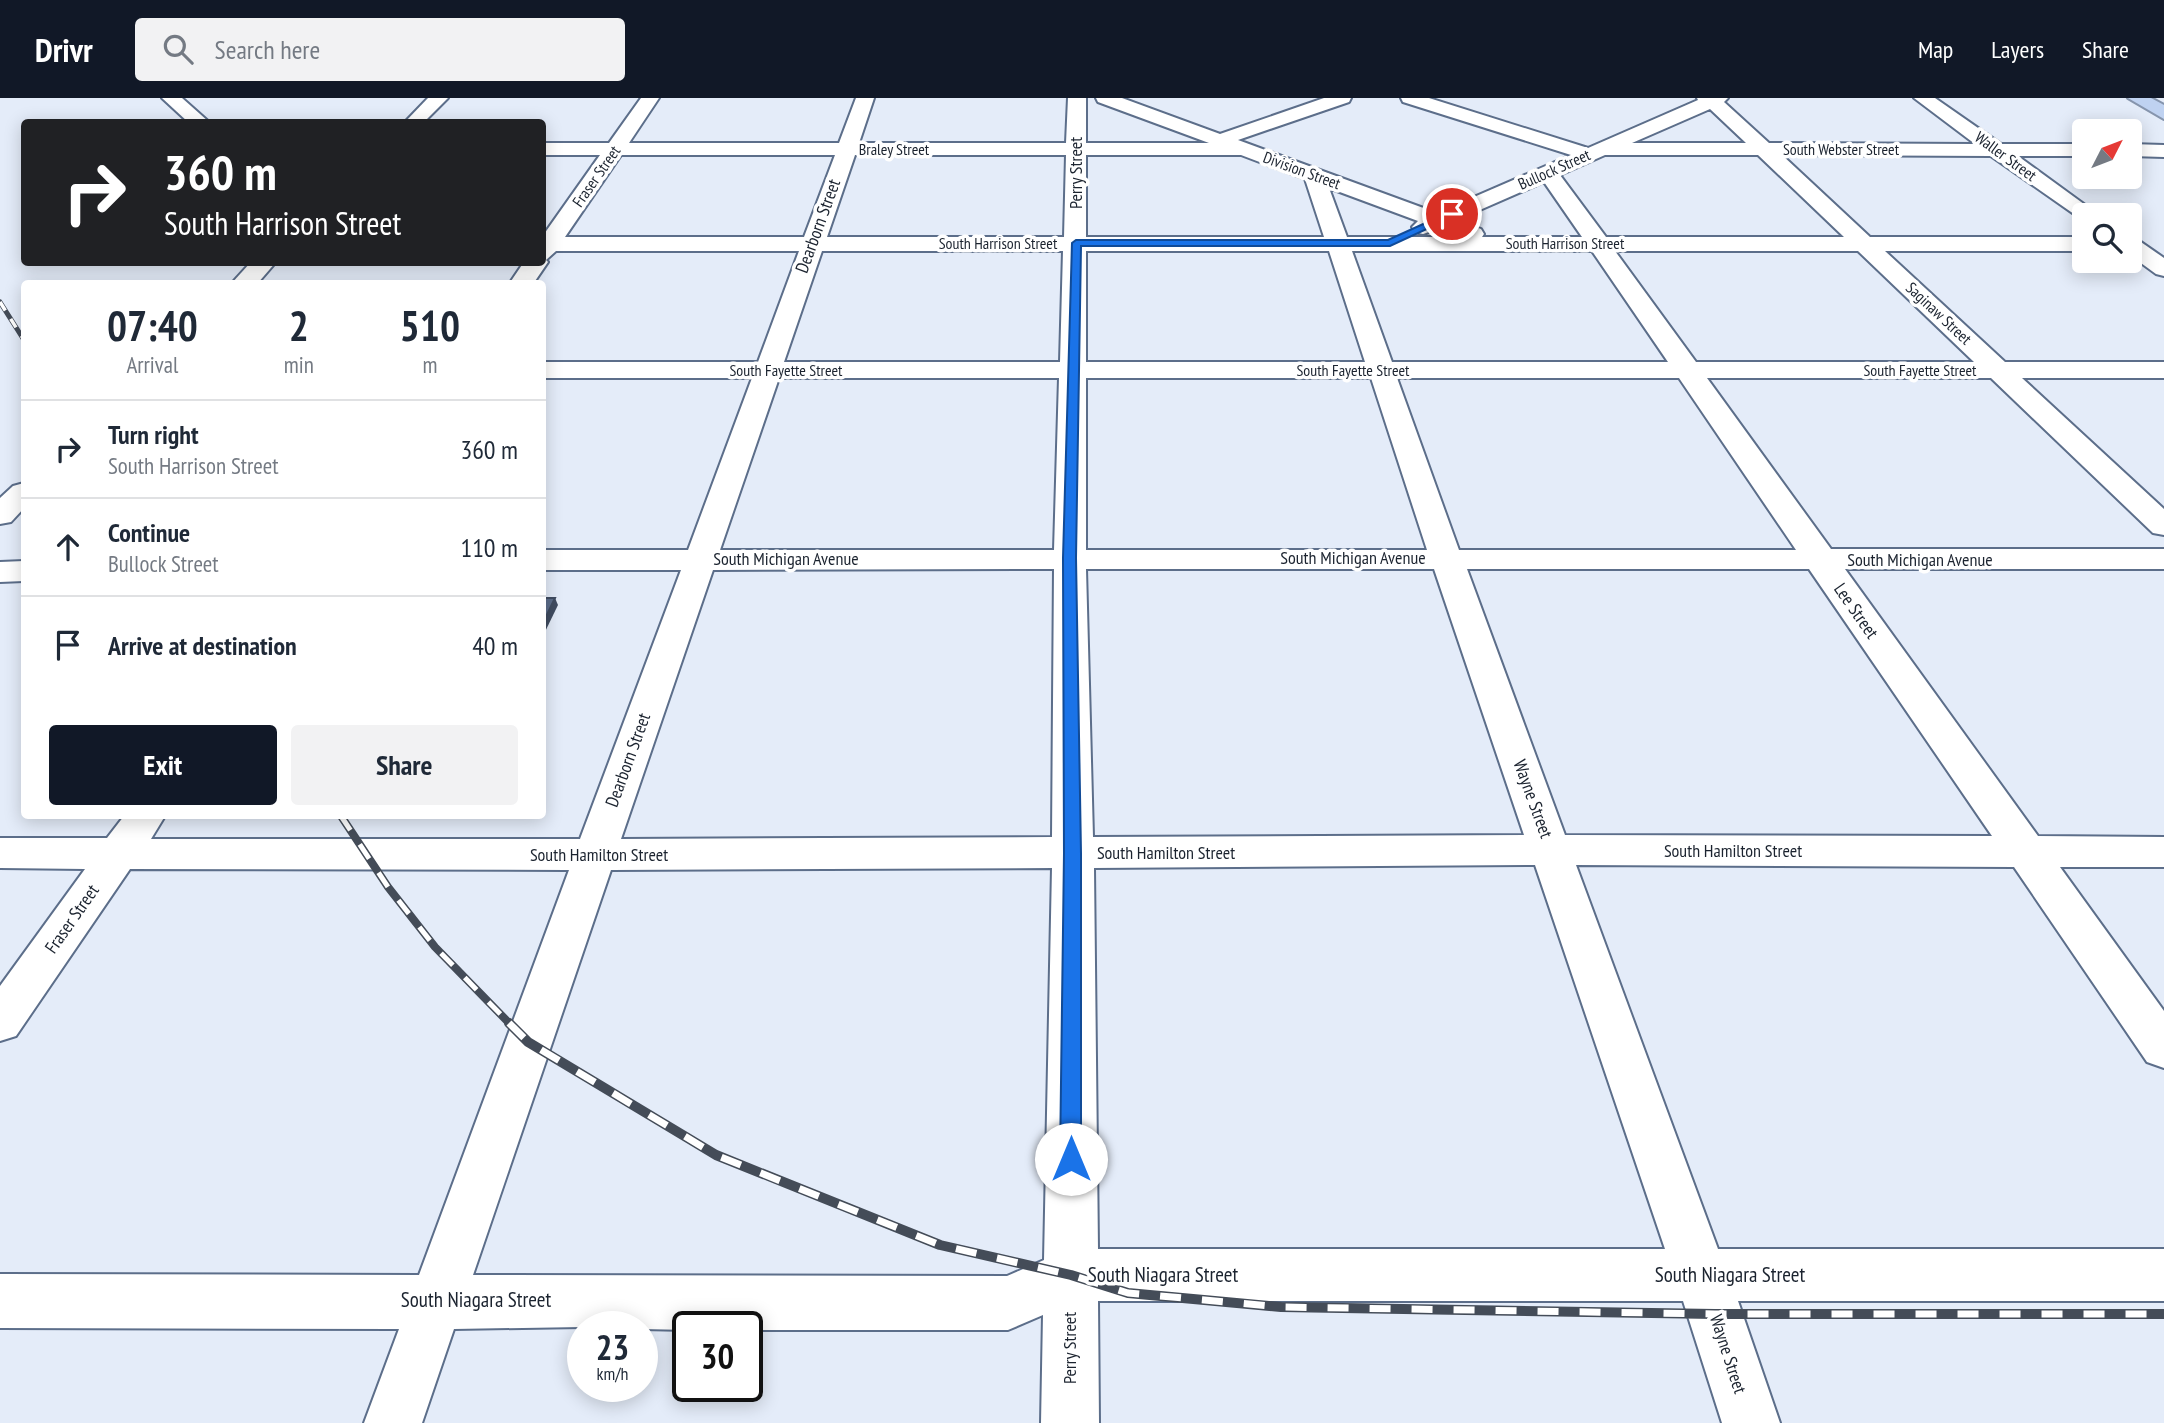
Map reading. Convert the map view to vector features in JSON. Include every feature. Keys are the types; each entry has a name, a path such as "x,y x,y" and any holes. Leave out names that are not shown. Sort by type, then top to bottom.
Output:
{"highway":[{"path":"2137,98 2164,113"}],"street":[{"path":"171,98 196,119"},
{"path":"417,119 439,98"},
{"name":"Fraser Street","path":"546,247 650,98"},
{"name":"Dearborn Street","path":"393,1423 865,98"},
{"name":"Perry Street","path":"1070,1423 1073,853 1070,558 1077,98"},
{"name":"Division Street","path":"1105,98 1498,243"},
{"path":"1220,140 1342,98"},
{"path":"1410,98 1593,151"},
{"name":"Waller Street","path":"1923,98 2072,204"},
{"name":"Bullock Street","path":"1390,243 1712,99"},
{"name":"Saginaw Street","path":"1712,99 2164,526"},
{"name":"Braley Street","path":"546,149 1245,149"},
{"name":"South Webster Street","path":"1593,151 2072,150"},
{"path":"2142,150 2164,150"},
{"name":"Lee Street","path":"1548,172 1601,243 2023,851 2164,1048"},
{"name":"Wayne Street","path":"1314,175 1751,1423"},
{"name":"South Harrison Street","path":"546,251 811,244 2072,244"},
{"path":"2142,245 2164,244"},
{"path":"2142,254 2164,270"},
{"path":"247,280 261,266"},
{"name":"South Fayette Street","path":"546,370 2164,370"},
{"path":"0,515 21,495"},
{"name":"South Michigan Avenue","path":"546,560 2164,559"},
{"path":"0,572 21,571"},
{"name":"Fraser Street","path":"0,1022 143,819"},
{"name":"South Hamilton Street","path":"0,853 594,855 1551,850 2164,852"},
{"name":"South Niagara Street","path":"0,1301 1008,1303 1071,1275 2164,1275"}],"building":[{"path":"546,598 555,598 546,617"}],"railway":[{"path":"0,302 21,335"},
{"path":"343,819 388,887 435,947 511,1025"},
{"path":"511,1025 528,1042 716,1155 940,1245 1071,1275 1128,1293 1281,1307 1715,1314 2164,1314"}],"route":[{"path":"1071,1159 1073,853 1070,558 1076,243 1390,243 1452,214"}]}
